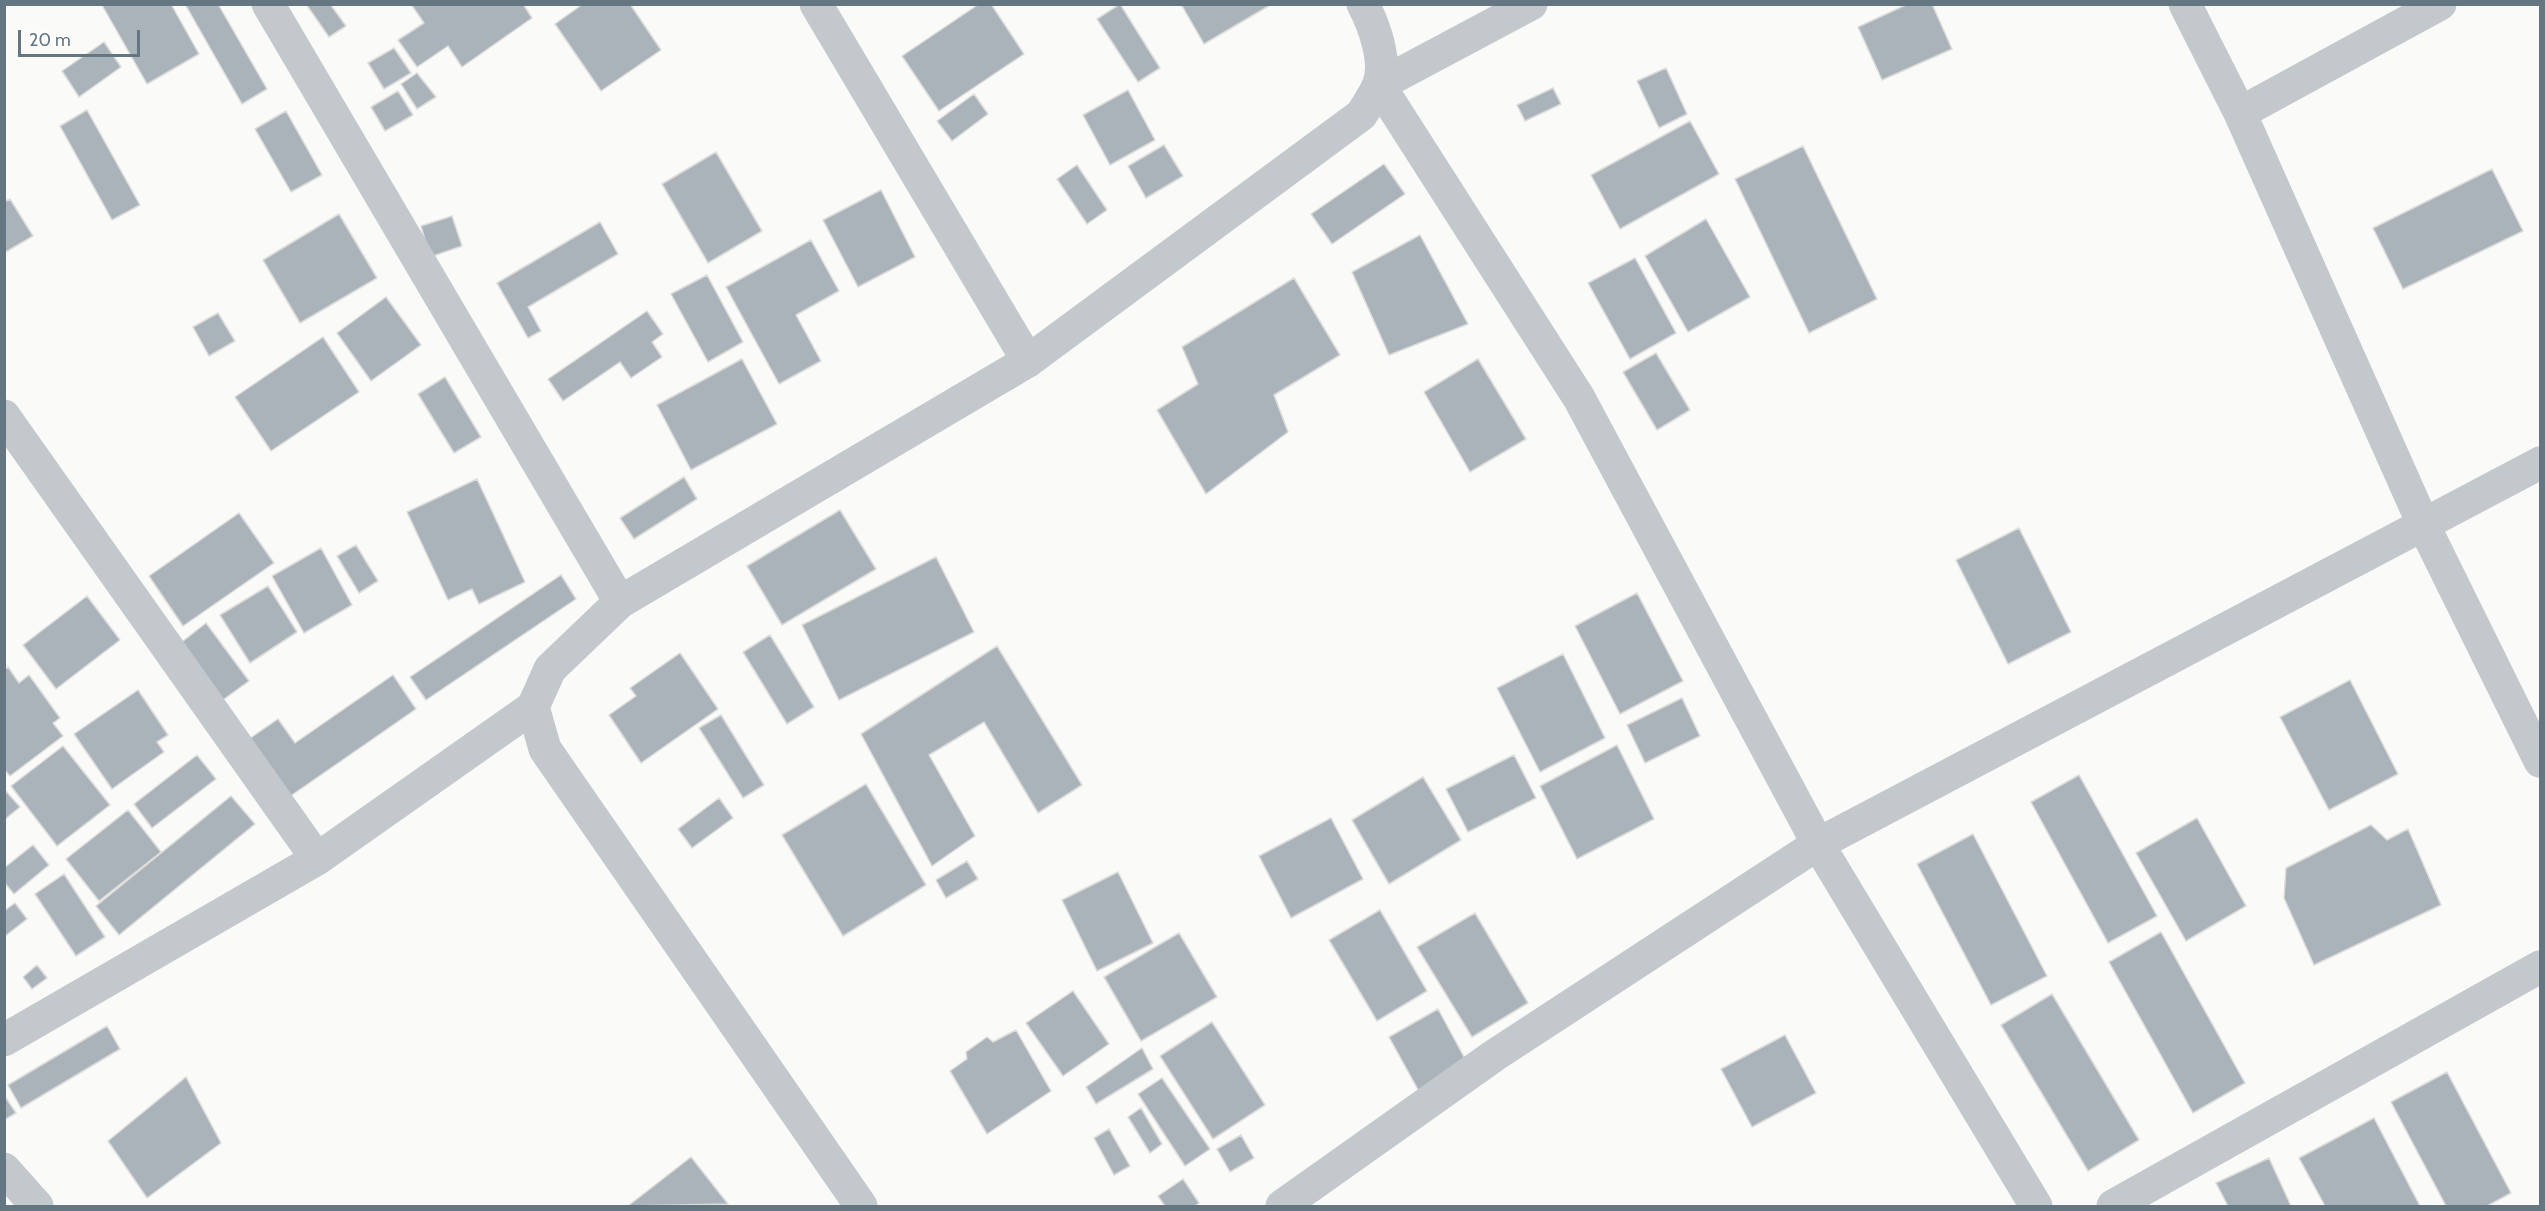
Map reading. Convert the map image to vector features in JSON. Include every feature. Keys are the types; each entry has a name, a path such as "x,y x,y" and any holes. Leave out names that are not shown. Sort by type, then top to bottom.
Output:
{"street":[{"path":"268,4 620,602"},
{"path":"816,4 1028,361"},
{"path":"4,1040 317,859 533,707 550,669 620,602 1028,361 1337,134 1361,115 1379,85 1381,54 1372,22 1363,4"},
{"path":"1379,85 1531,4"},
{"path":"2185,4 2240,113 2424,526 2541,761"},
{"path":"2240,113 2440,4"},
{"path":"1379,85 1579,398 1818,844 2036,1206"},
{"path":"4,416 317,859"},
{"path":"1282,1206 1495,1055 1818,844 2541,464"},
{"path":"533,707 545,749 861,1206"},
{"path":"2113,1206 2541,967"},
{"path":"4,1169 37,1206"}],"building":[{"path":"171,4 199,54 147,84 102,5"},
{"path":"185,4 218,4 267,89 242,104"},
{"path":"306,4 330,4 346,26 329,37"},
{"path":"411,4 523,4 532,18 462,67 448,46 417,67 398,40 424,23"},
{"path":"583,4 630,4 661,50 601,91 555,24"},
{"path":"979,4 991,4 1024,54 939,111 902,56"},
{"path":"1120,4 1160,68 1138,82 1097,19"},
{"path":"1181,4 1272,4 1204,44"},
{"path":"1908,4 1932,4 1952,49 1882,80 1858,27"},
{"path":"104,42 121,67 79,97 62,71"},
{"path":"394,48 411,73 384,89 368,63"},
{"path":"1666,68 1687,114 1659,128 1637,81"},
{"path":"417,73 436,97 417,109 401,84"},
{"path":"1553,88 1561,104 1525,121 1517,105"},
{"path":"1128,90 1155,140 1110,165 1083,115"},
{"path":"398,91 413,115 385,131 371,107"},
{"path":"974,94 988,114 952,141 937,121"},
{"path":"87,110 140,205 112,220 60,126"},
{"path":"286,111 322,175 291,192 255,129"},
{"path":"1690,121 1719,174 1620,229 1591,175"},
{"path":"1164,145 1183,176 1146,198 1128,166"},
{"path":"1803,146 1877,299 1809,333 1735,179"},
{"path":"716,152 762,231 708,263 662,184"},
{"path":"1384,164 1405,194 1332,244 1311,214"},
{"path":"1077,165 1107,210 1087,224 1057,179"},
{"path":"2492,169 2523,231 2403,289 2373,228"},
{"path":"881,190 915,257 858,287 823,220"},
{"path":"10,199 33,236 4,253 4,202"},
{"path":"339,214 377,278 300,323 263,260"},
{"path":"452,216 462,246 430,257 421,226"},
{"path":"1706,219 1750,297 1688,332 1645,256"},
{"path":"600,222 618,254 528,307 541,331 528,338 497,283"},
{"path":"1420,235 1468,324 1389,355 1352,272"},
{"path":"811,240 839,291 796,315 821,361 779,384 726,287"},
{"path":"1635,258 1676,333 1630,359 1588,283"},
{"path":"707,275 743,342 708,362 671,294"},
{"path":"1294,278 1340,355 1274,395 1288,432 1206,494 1157,410 1198,384 1182,347"},
{"path":"386,297 421,345 371,381 337,333"},
{"path":"647,311 663,334 652,342 662,357 631,378 620,362 563,401 548,379"},
{"path":"218,313 235,341 209,356 193,327"},
{"path":"323,337 359,392 271,451 235,397"},
{"path":"1656,353 1690,410 1657,430 1623,372"},
{"path":"742,359 777,424 691,470 657,405"},
{"path":"1478,359 1526,439 1470,472 1424,392"},
{"path":"445,377 481,437 454,453 418,394"},
{"path":"684,477 697,499 634,539 620,518"},
{"path":"477,479 525,582 479,604 472,589 448,600 407,512"},
{"path":"840,510 876,569 782,625 747,566"},
{"path":"239,513 274,563 183,626 149,576"},
{"path":"2019,528 2071,632 2008,664 1956,560"},
{"path":"356,545 378,581 359,593 337,556"},
{"path":"321,548 352,605 304,633 272,576"},
{"path":"936,557 974,632 839,700 802,625"},
{"path":"561,575 576,599 426,700 410,677"},
{"path":"268,586 297,632 250,663 220,615"},
{"path":"1637,593 1683,681 1620,714 1575,626"},
{"path":"87,596 120,640 56,689 23,645"},
{"path":"206,623 249,681 220,702 178,645"},
{"path":"770,635 814,707 787,724 743,652"},
{"path":"997,646 1082,785 1038,813 984,722 929,755 975,836 932,866 861,734"},
{"path":"680,653 718,709 641,763 609,715 636,696 630,688"},
{"path":"1563,654 1605,738 1540,772 1497,688"},
{"path":"8,667 19,683 29,675 60,718 53,723 63,736 10,776 4,769 4,670"},
{"path":"393,675 416,709 289,797 249,739 278,719 295,743"},
{"path":"2350,680 2398,774 2329,810 2280,717"},
{"path":"138,690 168,735 157,742 164,752 112,789 74,734"},
{"path":"1682,698 1700,736 1645,763 1627,725"},
{"path":"721,715 764,785 743,798 699,728"},
{"path":"1617,745 1654,819 1577,859 1540,786"},
{"path":"63,746 110,805 57,846 11,786"},
{"path":"197,755 216,779 152,828 134,804"},
{"path":"1514,755 1536,798 1468,832 1446,789"},
{"path":"2079,775 2157,916 2108,943 2031,802"},
{"path":"1423,777 1461,840 1389,884 1352,820"},
{"path":"866,784 926,885 843,936 782,835"},
{"path":"4,789 20,807 4,820"},
{"path":"231,796 255,824 119,935 96,906"},
{"path":"719,798 733,818 692,848 678,829"},
{"path":"128,810 161,852 99,901 66,859"},
{"path":"1331,818 1363,879 1291,918 1259,856"},
{"path":"2197,818 2246,906 2186,941 2136,853"},
{"path":"2371,825 2387,840 2408,829 2441,905 2314,965 2284,898 2286,868"},
{"path":"1973,834 2047,976 1991,1005 1917,864"},
{"path":"33,845 49,865 14,894 4,882 4,868"},
{"path":"967,861 978,879 946,898 936,880"},
{"path":"1118,872 1153,943 1097,971 1062,900"},
{"path":"64,874 105,937 76,956 35,894"},
{"path":"15,903 27,919 4,937 4,911"},
{"path":"1380,910 1427,991 1377,1021 1329,940"},
{"path":"1475,913 1528,1003 1472,1037 1417,947"},
{"path":"2161,932 2245,1083 2193,1113 2109,962"},
{"path":"1179,933 1217,997 1141,1041 1104,977"},
{"path":"37,965 47,978 32,989 23,977"},
{"path":"1073,991 1109,1044 1063,1076 1026,1023"},
{"path":"2052,994 2139,1140 2088,1171 2001,1025"},
{"path":"1438,1009 1470,1068 1421,1095 1389,1037"},
{"path":"1212,1022 1265,1105 1213,1139 1160,1056"},
{"path":"107,1026 120,1049 21,1108 8,1085"},
{"path":"1016,1030 1051,1091 987,1134 950,1071 967,1059 966,1052 987,1037 993,1042"},
{"path":"1785,1035 1816,1093 1752,1127 1721,1069"},
{"path":"1142,1048 1153,1069 1096,1104 1086,1087"},
{"path":"2447,1072 2511,1193 2487,1206 2446,1206 2391,1102"},
{"path":"186,1077 221,1143 147,1198 108,1141"},
{"path":"1162,1078 1210,1149 1185,1166 1138,1094"},
{"path":"4,1095 16,1113 4,1120"},
{"path":"1141,1108 1162,1144 1150,1153 1128,1117"},
{"path":"2374,1118 2420,1206 2325,1206 2299,1158"},
{"path":"1109,1129 1130,1166 1114,1175 1094,1138"},
{"path":"1241,1135 1254,1158 1230,1172 1217,1149"},
{"path":"691,1157 728,1204 628,1206"},
{"path":"2269,1158 2291,1206 2228,1206 2216,1183"},
{"path":"1183,1179 1199,1203 1195,1206 1165,1206 1158,1196"}]}
